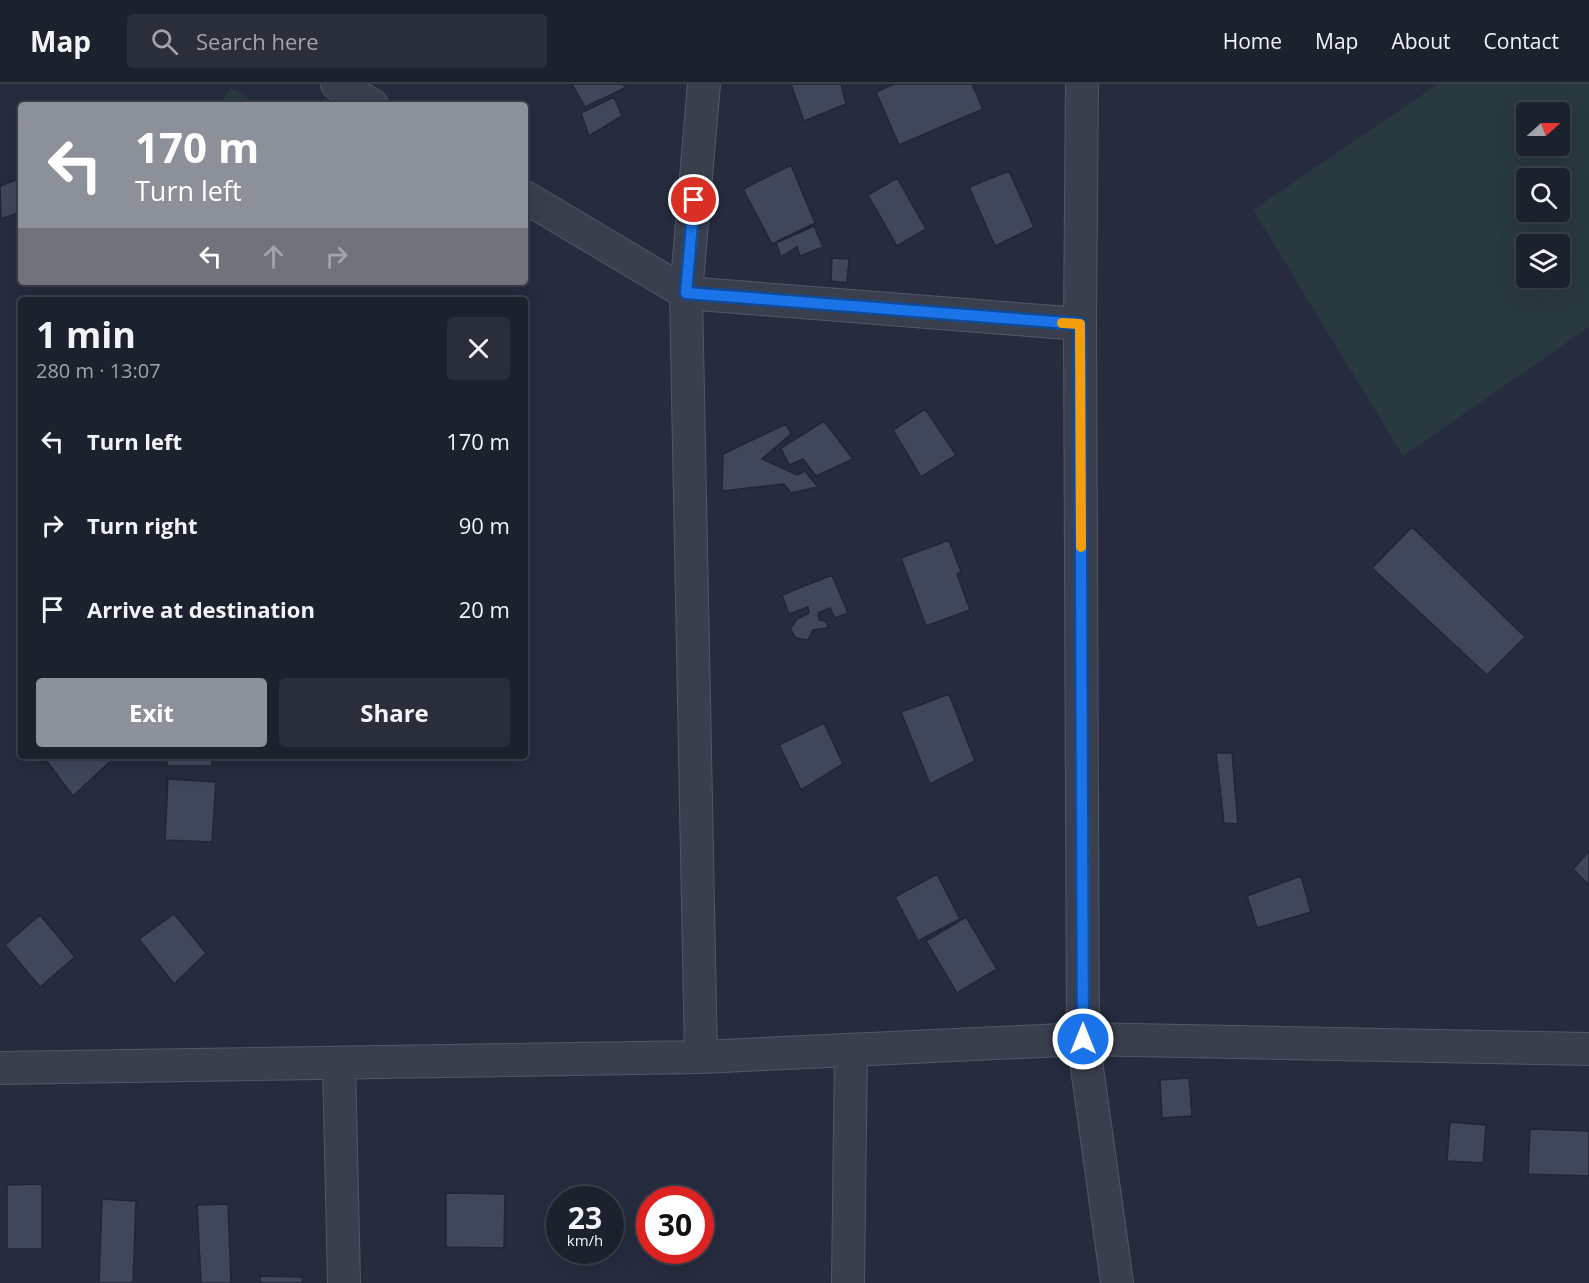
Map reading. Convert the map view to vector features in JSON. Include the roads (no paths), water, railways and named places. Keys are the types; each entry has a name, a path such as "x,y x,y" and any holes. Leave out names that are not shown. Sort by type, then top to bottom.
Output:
{"street":[{"path":"338,84 367,102"},
{"path":"701,1057 686,293 704,84"},
{"path":"1082,84 1080,324 1083,1039 1117,1283"},
{"path":"528,199 686,293 1080,324"},
{"path":"0,1068 701,1057 1083,1039 1589,1049"},
{"path":"848,1283 851,1050"},
{"path":"339,1063 344,1283"}]}
